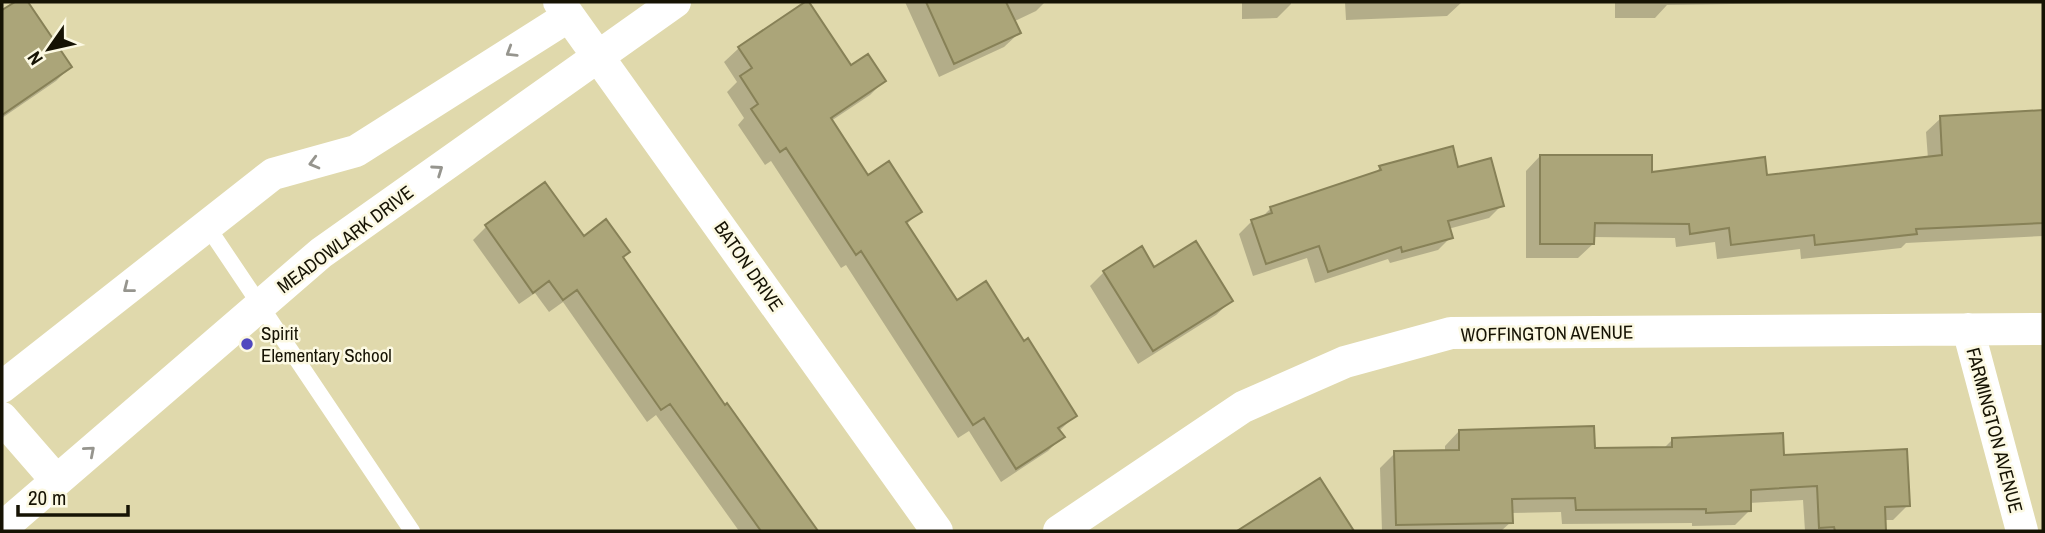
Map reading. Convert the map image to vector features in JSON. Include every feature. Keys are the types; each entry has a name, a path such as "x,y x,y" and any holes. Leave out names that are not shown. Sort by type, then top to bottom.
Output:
{"street":[{"name":"MEADOWLARK DRIVE","path":"2,528 321,253 675,2"},
{"name":"BATON DRIVE","path":"564,9 937,531"},
{"path":"2,387 273,174 355,151 564,9"},
{"name":"FARMINGTON AVENUE","path":"1968,329 2022,531"},
{"name":"WOFFINGTON AVENUE","path":"1059,531 1243,407 1345,362 1451,333 2043,329"},
{"path":"2,418 56,481"}],"lane":[{"path":"207,226 412,531"}],"building":[{"path":"15,2 28,2 72,67 2,115 2,10"},
{"path":"805,2 809,2 851,65 868,54 886,81 831,118 868,175 889,161 922,212 906,222 957,300 986,281 1024,341 1028,338 1077,416 1058,428 1065,437 1016,469 984,418 973,425 861,251 856,255 786,148 780,152 751,109 758,104 740,76 752,68 738,47"},
{"path":"926,2 1006,2 1021,33 954,64"},
{"path":"2043,110 2043,223 1916,229 1917,234 1815,245 1814,235 1731,245 1729,228 1690,234 1689,224 1595,223 1594,244 1540,244 1540,155 1652,155 1652,172 1765,157 1767,175 1942,155 1940,116"},
{"path":"1453,146 1458,167 1491,158 1504,206 1448,221 1453,238 1402,252 1401,247 1328,272 1319,246 1266,264 1251,220 1272,213 1270,207 1381,170 1379,166"},
{"path":"545,182 584,236 606,219 630,252 623,257 725,405 727,403 818,531 761,531 670,404 661,410 577,290 563,300 549,281 533,293 485,225"},
{"path":"1196,241 1233,301 1153,351 1103,271 1142,246 1154,267"},
{"path":"1594,426 1595,448 1672,447 1672,438 1783,433 1784,455 1907,449 1910,506 1885,507 1886,531 1835,531 1834,527 1819,528 1817,486 1751,490 1751,511 1706,513 1706,509 1576,510 1575,498 1512,499 1513,523 1396,525 1394,451 1459,450 1459,430"},
{"path":"1320,478 1354,531 1237,531"}],"place":[{"name":"Spirit Elementary School","path":"247,344"}]}
